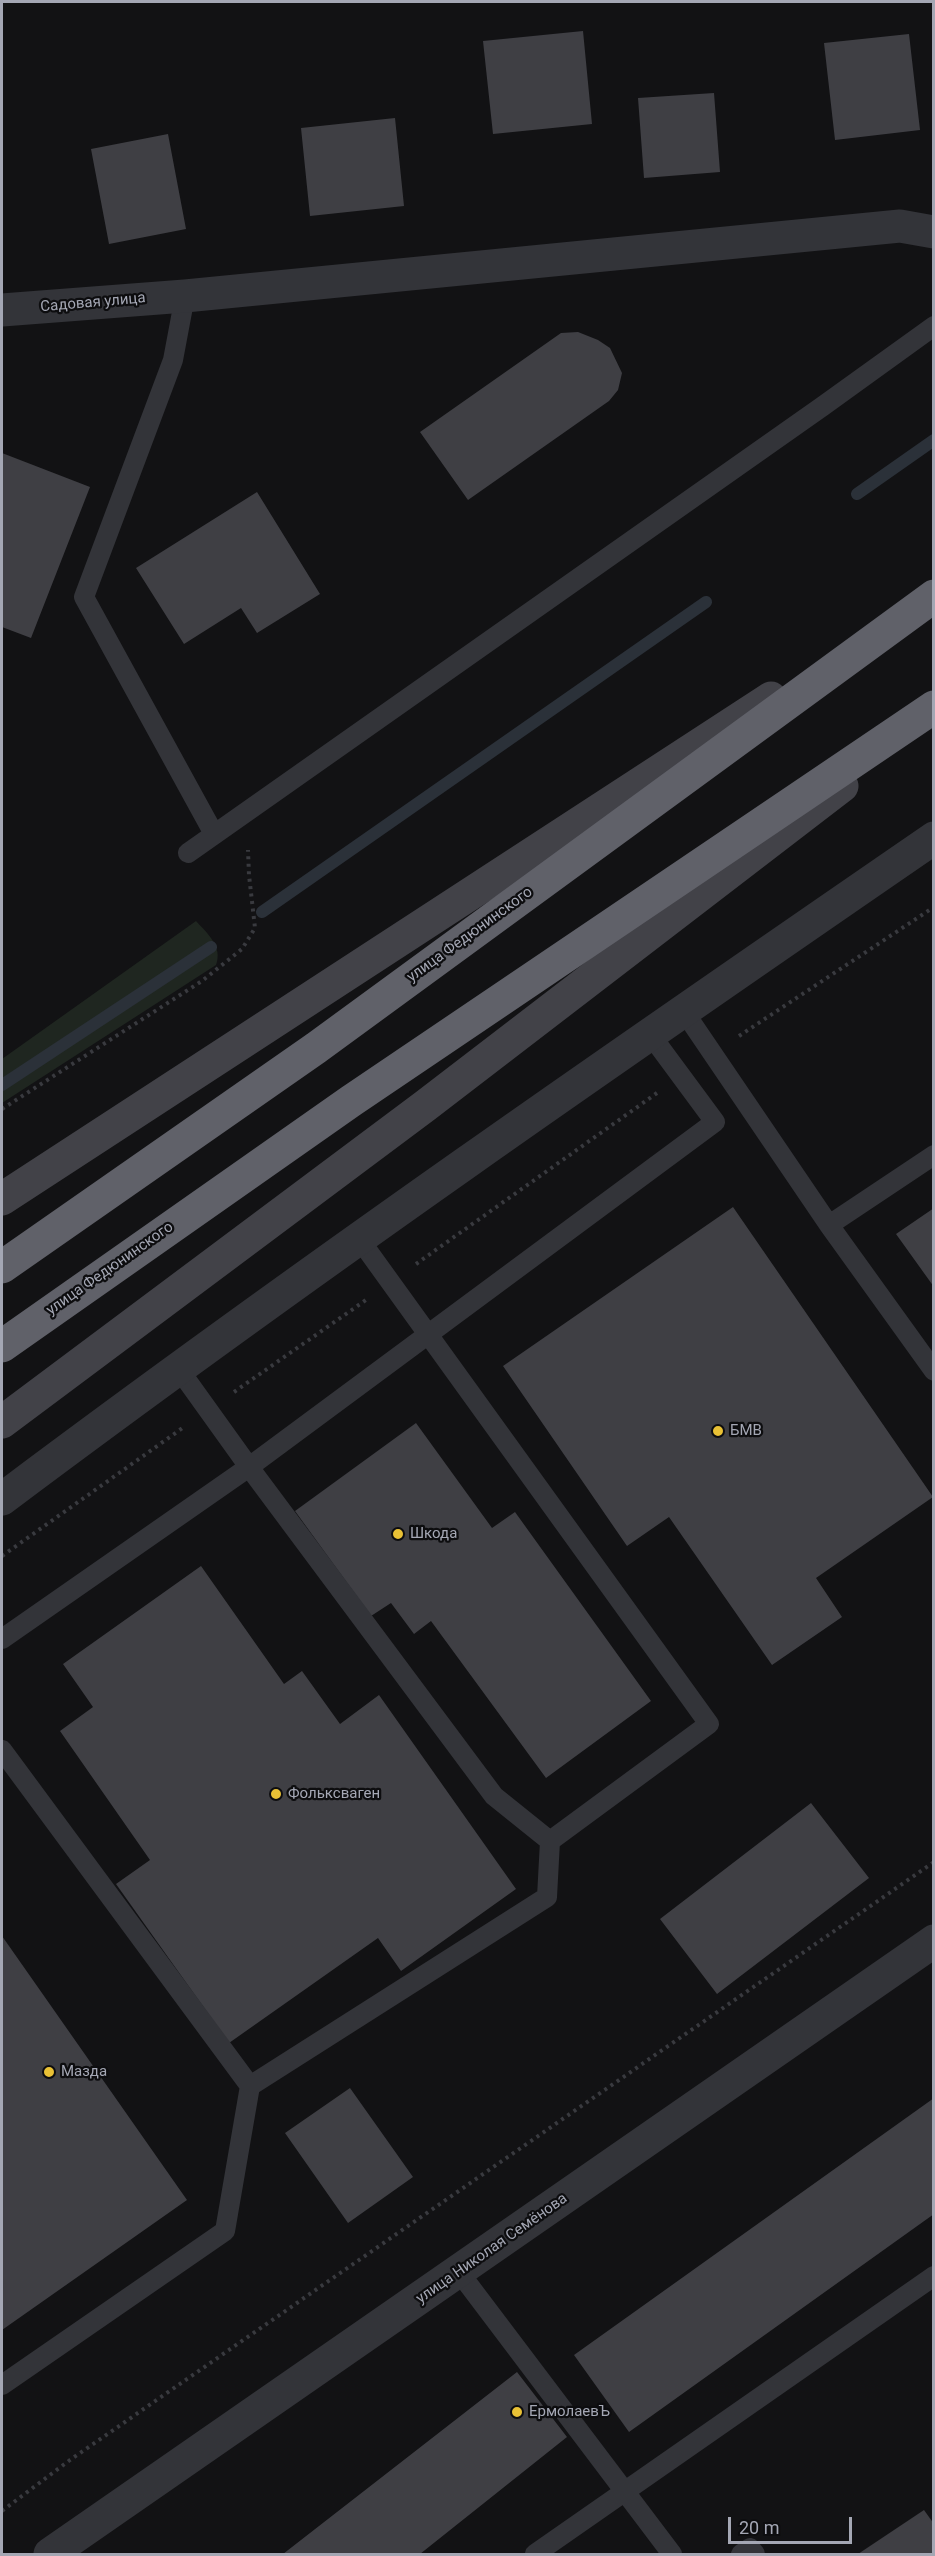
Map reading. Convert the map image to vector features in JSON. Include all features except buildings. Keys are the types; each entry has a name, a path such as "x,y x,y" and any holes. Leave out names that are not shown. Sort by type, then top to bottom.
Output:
{"highway":[{"name":"улица Федюнинского","path":"2,1267 316,1048 933,594"},
{"name":"улица Федюнинского","path":"2,1346 361,1094 933,707"}],"main road":[{"path":"2,1199 933,594"},
{"path":"2,1422 425,1106 933,716"}],"street":[{"name":"Садовая улица","path":"2,310 185,296 900,226 933,232"},
{"path":"2,1498 178,1368 683,1010 933,838"},
{"name":"улица Николая Семёнова","path":"50,2554 933,1941"}],"lane":[{"path":"185,296 173,360 84,597 214,834"},
{"path":"189,853 814,413 933,326"},
{"path":"683,1010 829,1225 933,1371"},
{"path":"2,1639 249,1467 715,1122 650,1034"},
{"path":"829,1225 933,1155"},
{"path":"360,1240 709,1724 550,1840"},
{"path":"178,1368 494,1796 550,1840"},
{"path":"2,1750 250,2086 225,2231 2,2385"},
{"path":"250,2086 547,1897 550,1840"},
{"path":"459,2272 672,2554"},
{"path":"535,2554 933,2276"},
{"path":"741,2554 750,2548 755,2554"}],"path":[{"path":"2,1109 202,981 242,949 255,928 248,856 248,849 254,842"},
{"path":"714,1053 933,907"},
{"path":"2,1556 681,1076"},
{"path":"2,2511 80,2454 933,1862"}],"shaded area":[{"path":"196,921 216,947 218,958 216,965 2,1103 2,1059"}],"waterway":[{"path":"857,494 934,440"},
{"path":"262,912 706,602"},
{"path":"2,1085 211,947"}],"place":[{"name":"БМВ","path":"718,1431"},
{"name":"Шкода","path":"398,1534"},
{"name":"Фольксваген","path":"276,1794"},
{"name":"Мазда","path":"49,2072"},
{"name":"ЕрмолаевЪ","path":"517,2412"}]}
